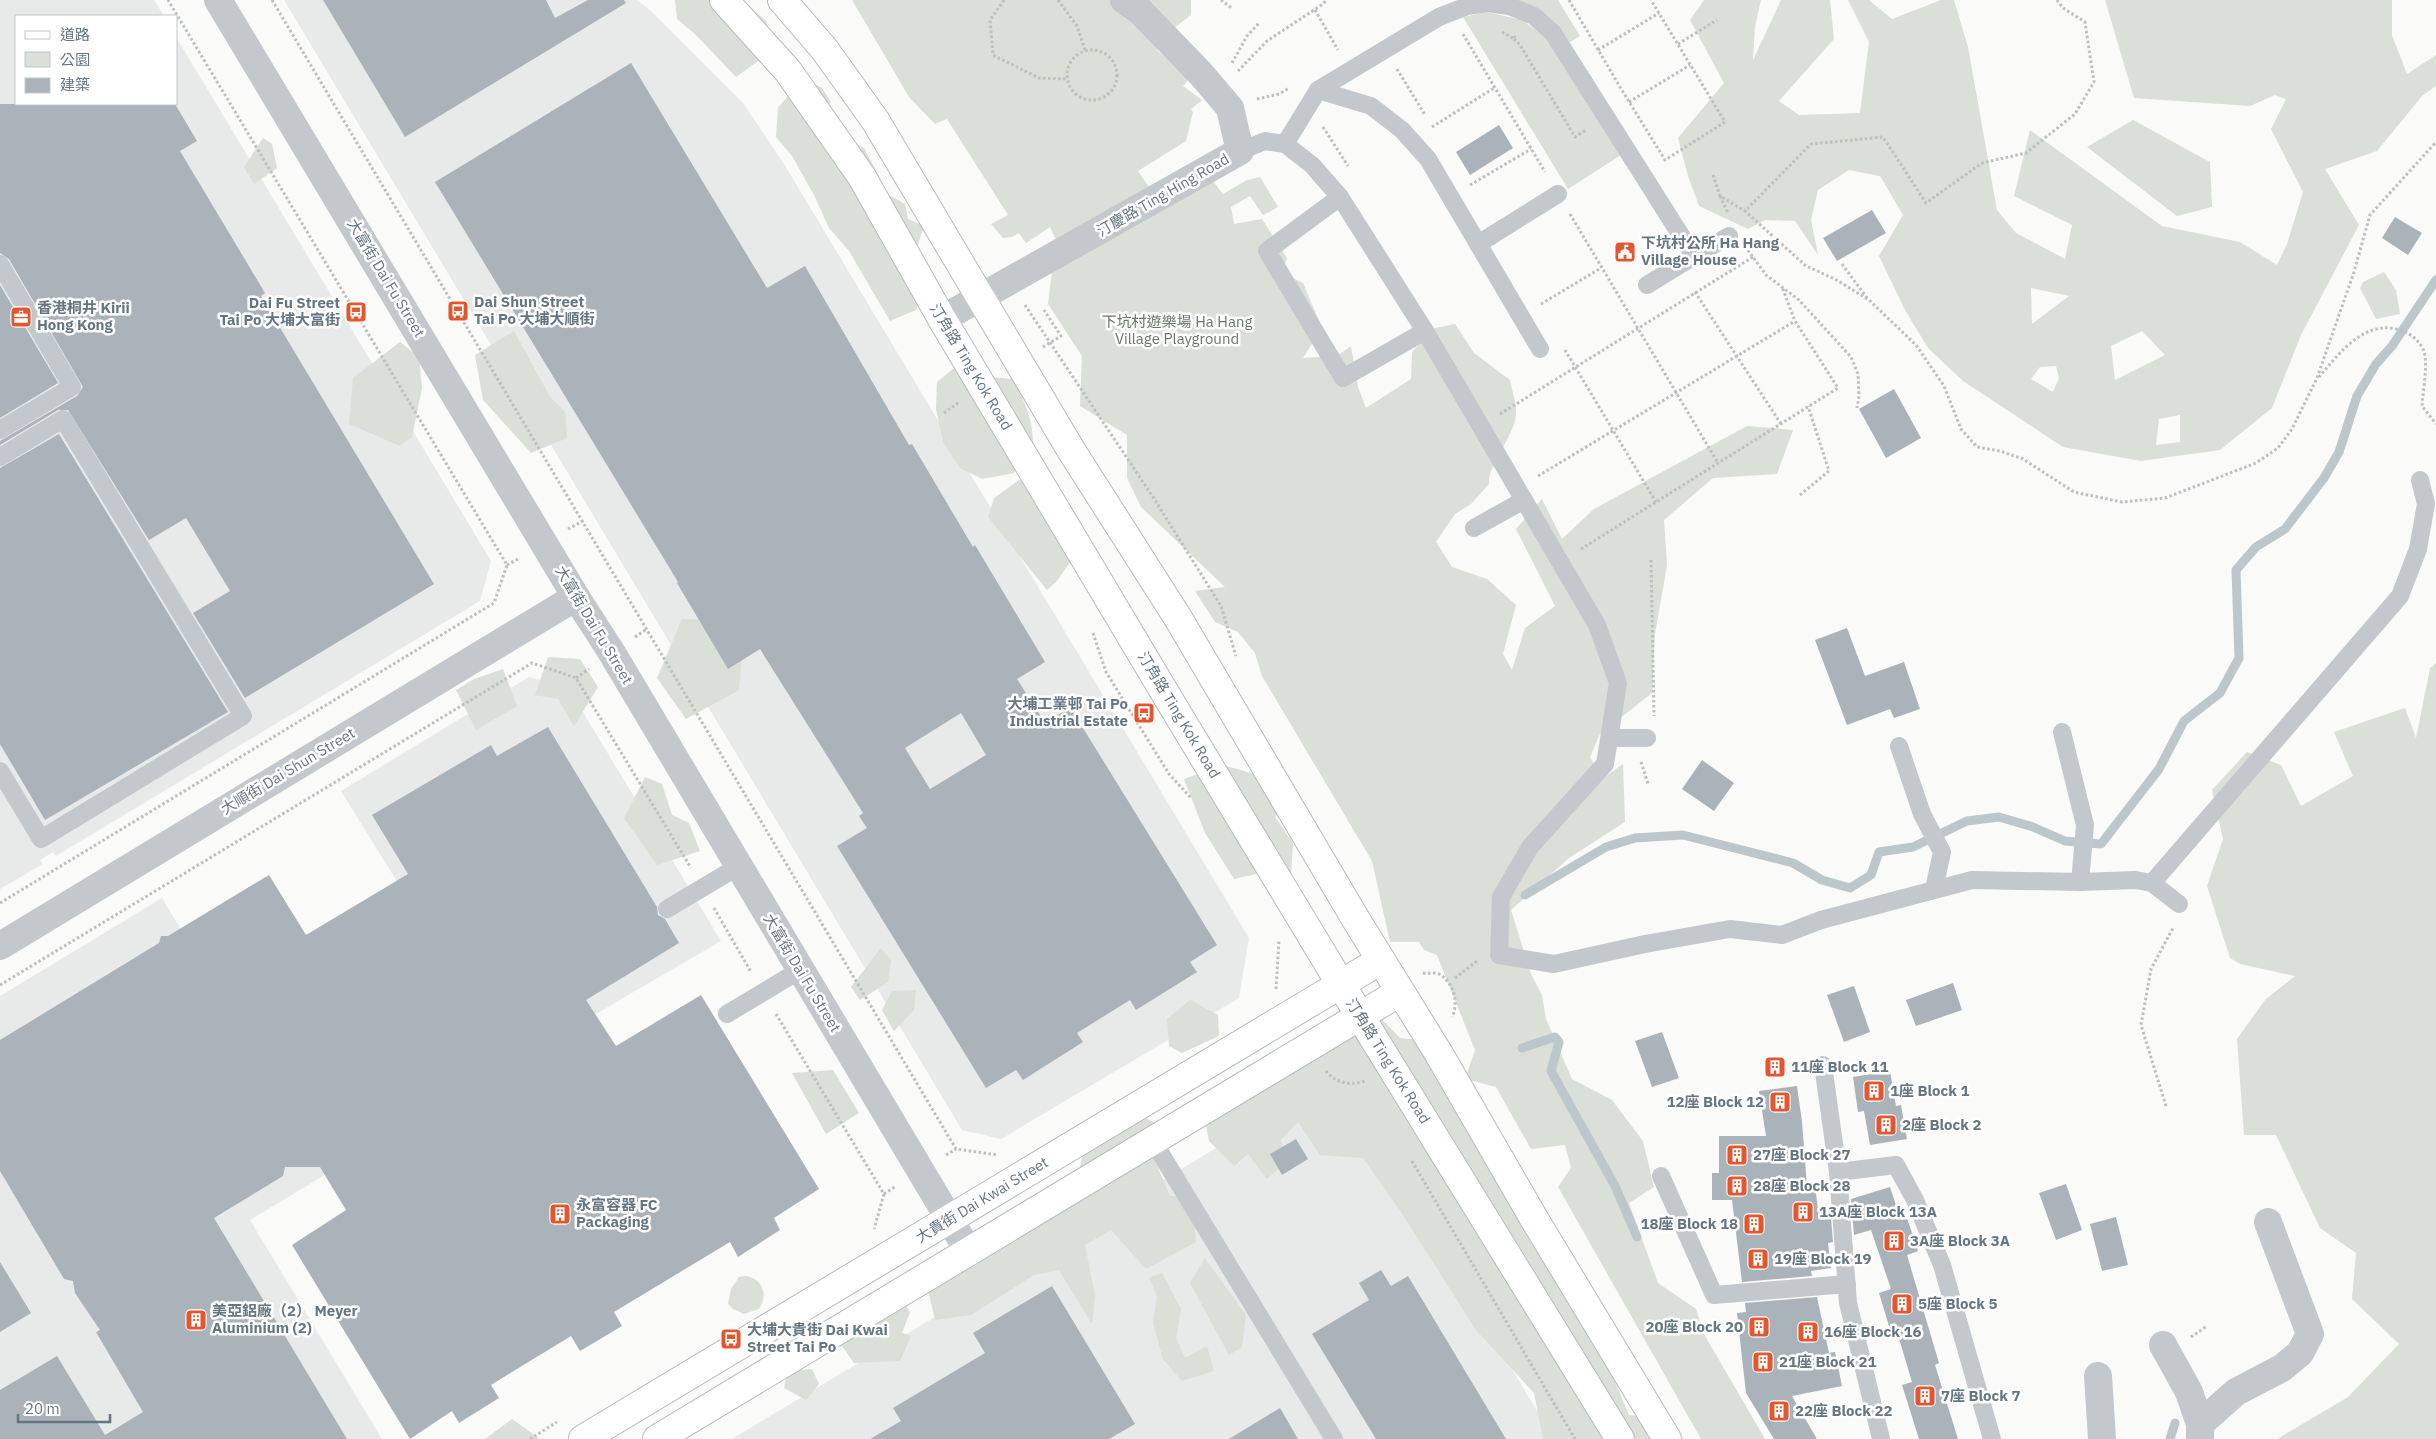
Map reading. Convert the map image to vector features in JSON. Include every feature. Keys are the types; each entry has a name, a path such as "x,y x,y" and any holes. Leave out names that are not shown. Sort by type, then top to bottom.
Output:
{"main road":[{"name":"汀角路 Ting Kok Road","path":"724,0 788,71 862,177 942,319 1360,1016 1620,1439"},
{"path":"782,0 825,50 875,120 1071,450 1178,618 1667,1439"},
{"name":"大貴街 Dai Kwai Street","path":"583,1439 1381,960"},
{"path":"657,1439 1400,992"}],"street":[{"name":"大富街 Dai Fu Street","path":"218,0 576,597 612,653 969,1252"},
{"name":"汀慶路 Ting Hing Road","path":"942,319 1240,151 1230,108 1201,74 1147,18 1124,0"},
{"name":"大順街 Dai Shun Street","path":"0,946 576,597"},
{"path":"2200,1432 2236,1392 2282,1368 2300,1353 2310,1334 2268,1222"},
{"path":"2163,1345 2190,1392 2200,1432"},
{"path":"2098,1376 2102,1439"}],"lane":[{"path":"1439,17 1449,0"},
{"path":"1285,144 1318,90 1439,17 1467,6 1488,3 1509,6 1534,16 1553,33 1694,256"},
{"path":"1318,90 1370,106 1402,130 1428,159 1540,349"},
{"path":"1240,151 1264,141 1285,144 1312,164 1340,197 1425,331 1597,625 1618,683 1605,764 1530,846 1501,898 1498,955 1554,964 1645,944 1730,929 1782,935 1821,920 1972,880 2080,882 2136,880 2152,883 2179,904"},
{"path":"1478,244 1558,194"},
{"path":"1340,197 1267,252 1343,378 1425,331"},
{"path":"1647,285 1729,236"},
{"path":"0,264 72,387 0,430"},
{"path":"0,457 63,419 243,716 41,838 0,772"},
{"path":"2152,883 2400,596 2418,549 2426,504 2420,480"},
{"path":"1474,528 1524,500"},
{"path":"2062,732 2085,825 2080,882"},
{"path":"1610,738 1647,738"},
{"path":"1898,746 1922,814 1942,852 1934,889"},
{"path":"667,909 738,866"},
{"path":"727,1014 800,970"},
{"path":"1823,1065 1838,1172 1848,1303 1881,1439"},
{"path":"1153,1141 1334,1439"},
{"path":"1838,1172 1896,1165 1915,1200 1942,1264 1992,1439"},
{"path":"1661,1176 1714,1295 1847,1284"}],"path":[{"path":"168,0 177,15"},
{"path":"272,0 956,1149 999,1156"},
{"path":"1004,0 990,20 993,55 1039,78 1067,79"},
{"path":"1058,0 1077,26 1085,50"},
{"path":"1221,0 1233,8"},
{"path":"1235,72 1242,70 1267,42 1326,0"},
{"path":"1569,0 1629,102 1666,160 1725,122 1651,0"},
{"path":"1745,211 1811,144 1883,137 1926,203 1982,163 2026,153 2075,114 2094,82 2085,22 2063,8 2057,0"},
{"path":"1314,10 1341,56"},
{"path":"1598,50 1659,13"},
{"path":"0,903 494,603 507,565 178,17"},
{"path":"1678,44 1717,20"},
{"path":"1230,66 1247,36 1259,23"},
{"path":"1462,32 1718,463"},
{"path":"1514,38 1520,44 1575,137 1596,126 1613,126"},
{"path":"1085,50 1099,50 1111,57 1117,68 1117,82 1110,94 1098,100 1084,99 1073,92 1067,79 1068,67 1075,56 1085,50"},
{"path":"1629,102 1690,65"},
{"path":"1256,99 1279,94 1294,85"},
{"path":"1432,127 1494,88"},
{"path":"1842,264 1869,300 1916,345 1944,386 1961,429 1977,447 2000,451 2023,459 2074,492 2122,502 2165,498 2256,463 2278,448 2292,429 2317,378 2354,272 2370,215 2436,142"},
{"path":"1467,186 1531,149"},
{"path":"1713,175 1720,196 1745,211 1806,266 1835,279 1869,300"},
{"path":"1747,249 1766,275 1799,300 1851,356 1858,374 1859,396 1857,408"},
{"path":"1500,414 1753,257"},
{"path":"1538,306 1601,268"},
{"path":"1581,549 1838,388 1795,321 1782,287"},
{"path":"1695,292 1780,424"},
{"path":"1030,311 1153,497 1221,606 1237,657"},
{"path":"1537,477 1795,321"},
{"path":"2317,378 2336,357 2361,335 2376,327 2405,332 2416,338 2425,355 2422,406 2436,424"},
{"path":"1800,495 1829,472 1808,406"},
{"path":"1647,738 1654,718 1651,560"},
{"path":"0,985 532,663 576,678 702,887 884,1194 873,1232"},
{"path":"2166,1106 2141,1025 2151,969 2170,931 2189,914 2179,904"},
{"path":"1419,969 1422,972 1440,975 1449,983 1456,1003 1450,1023"},
{"path":"1323,1067 1330,1077 1349,1084 1363,1082 1367,1088"},
{"path":"1410,1158 1575,1439"},
{"path":"530,1439 564,1419"}],"shaded area":[{"path":"0,0 154,0 163,15 15,15 15,105 178,105 178,40 491,561 480,601 56,856 53,852 40,860 43,864 0,889"},
{"path":"284,0 637,0 651,11 743,103 784,164 1249,938 1239,998 1001,1139 962,1130"},
{"path":"529,677 569,689 721,941 510,1064 341,791"},
{"path":"162,898 328,1173 250,1220 382,1439 0,1439 0,996"},
{"path":"1301,1097 1360,1117 1554,1439 732,1439"}],"green space":[{"path":"675,0 743,0 767,22 765,56 736,77 696,35 677,19"},
{"name":"下坑村遊樂場 Ha Hang Village Playground","path":"852,0 1191,0 1191,15 1156,42 1158,51 1190,78 1183,86 1202,100 1191,109 1193,112 1186,141 1138,171 1149,187 1209,176 1223,194 1247,180 1260,177 1278,207 1263,215 1250,196 1231,207 1234,224 1262,219 1287,258 1280,278 1286,275 1303,283 1322,328 1303,358 1337,356 1351,346 1358,387 1366,408 1411,379 1412,352 1435,328 1455,324 1474,353 1510,380 1516,415 1510,433 1492,468 1489,484 1471,504 1455,514 1436,542 1452,567 1487,579 1516,605 1503,654 1512,670 1525,628 1555,606 1516,529 1542,499 1562,539 1594,509 1747,426 1793,430 1777,474 1713,478 1664,520 1667,565 1655,634 1652,693 1600,734 1590,757 1602,779 1623,764 1625,822 1569,858 1511,910 1531,974 1542,995 1546,1019 1572,1079 1612,1100 1643,1141 1654,1187 1629,1203 1658,1283 1696,1309 1704,1334 1765,1439 1701,1439 1558,1187 1571,1168 1565,1145 1531,1149 1496,1087 1465,1079 1475,1050 1437,955 1424,950 1419,942 1390,942 1372,861 1262,676 1255,653 1238,632 1215,622 1195,591 1225,587 1141,507 1127,478 1127,435 1080,406 1082,356 1048,304 1056,240 1050,227 1026,243 1019,233 1012,237 1003,238 991,224 1008,215 947,119 935,124 909,97"},
{"path":"1517,0 1558,0 1580,36 1569,43"},
{"path":"1704,0 1761,0 1755,26 1753,60 1781,0 1830,0 1834,39 1779,101 1799,115 1860,113 1869,42 1848,0 1869,0 1892,19 1941,0 1954,0 1968,47 1997,210 2016,233 2065,259 2072,225 2014,196 2030,130 2162,226 2240,242 2277,265 2287,244 2303,192 2271,129 2286,99 2275,95 2250,106 2134,98 2105,0 2392,0 2392,35 2407,74 2436,55 2436,86 2422,96 2377,151 2325,169 2359,225 2301,335 2272,408 2220,450 2141,461 2063,447 1963,381 1928,348 1905,310 1879,256 1903,215 1880,176 1849,170 1818,190 1811,220 1818,255 1795,221 1765,220 1748,229 1699,206 1688,176 1678,138 1724,83 1690,20","holes":["2031,288 2069,296 2032,324","2142,331 2165,355 2115,380 2111,346","2056,366 2059,378 2053,392 2031,379 2040,367","2180,415 2180,442 2156,445 2159,419"]},
{"path":"1487,12 1522,20 1542,34 1556,50 1621,155 1568,189 1463,17"},
{"path":"803,78 822,88 831,102 823,110 854,143 864,148 879,176 874,187 881,200 891,196 905,204 908,219 924,226 914,257 927,277 916,310 890,321 849,251 829,228 814,195 792,156 776,137 778,108"},
{"path":"2133,120 2210,162 2212,207 2177,216 2087,147"},
{"path":"263,138 272,144 277,168 254,184 244,167"},
{"path":"2384,272 2396,290 2400,314 2376,319 2360,288 2363,282"},
{"path":"514,331 550,397 565,412 567,438 531,453 483,400 475,355"},
{"path":"400,342 419,357 422,388 412,437 400,446 349,424 353,378"},
{"path":"959,364 986,377 1014,379 1028,412 1033,439 1029,453 1014,473 982,479 960,468 943,442 936,409 937,382"},
{"path":"1019,480 1032,483 1075,555 1057,581 1047,590 988,517 994,498"},
{"path":"682,619 733,621 743,643 739,690 686,719 657,678"},
{"path":"548,657 580,659 598,687 574,726 558,699 535,695"},
{"path":"2436,663 2436,1439 2277,1439 2348,1397 2399,1344 2352,1299 2356,1253 2320,1228 2276,1135 2244,1135 2237,1039 2265,1000 2295,976 2240,964 2230,958 2207,886 2223,839 2212,790 2247,752 2281,765 2301,806 2353,776 2334,732 2405,708 2416,738 2430,668"},
{"path":"503,669 517,706 476,730 456,690 474,679"},
{"path":"1223,765 1261,776 1282,810 1275,817 1293,843 1291,874 1265,872 1234,879 1205,833 1184,779"},
{"path":"645,777 662,784 672,815 689,823 700,851 657,865 624,818"},
{"path":"881,948 891,960 888,982 860,1000 851,987"},
{"path":"916,990 914,1010 894,1031 882,1010 892,991"},
{"path":"1190,1000 1218,1015 1219,1036 1182,1053 1169,1046 1167,1019"},
{"path":"1361,1002 1375,1012 1400,1038 1437,1042 1462,1089 1459,1117 1513,1210 1531,1207 1611,1372 1629,1415 1661,1418 1652,1439 1543,1439 1534,1393 1476,1330 1399,1209 1363,1158 1320,1155 1298,1122 1281,1140 1287,1161 1267,1179 1248,1154 1234,1166 1209,1141 1202,1104 1280,1054 1309,1030"},
{"path":"833,1070 859,1113 826,1134 792,1073"},
{"path":"1141,1116 1168,1129 1154,1158 1170,1196 1192,1197 1196,1242 1146,1269 1111,1230 1085,1245 1095,1296 1092,1324 1059,1270 1034,1275 971,1315 935,1320 926,1281 1079,1172 1083,1153"},
{"path":"1205,1258 1246,1315 1242,1347 1229,1355 1190,1283"},
{"path":"1162,1273 1181,1309 1176,1338 1185,1358 1207,1346 1214,1371 1182,1381 1163,1359 1153,1323 1157,1296 1149,1278"},
{"path":"739,1277 751,1277 760,1283 763,1298 759,1309 744,1314 733,1309 728,1304 731,1289"},
{"path":"898,1296 910,1312 902,1333 911,1336 900,1361 854,1363 838,1340"},
{"path":"812,1369 819,1384 806,1400 784,1388 788,1371"},
{"path":"512,1419 540,1439 485,1439"}],"building":[{"path":"323,0 546,0 555,18 588,0 624,0 626,3 405,137"},
{"path":"631,63 767,288 805,266 909,445 912,444 973,547 975,545 1045,662 1017,679 1045,723 1070,707 1217,945 1190,962 1197,972 1136,1010 1130,1000 1077,1033 1083,1042 1023,1080 1016,1070 986,1088 837,846 867,828 859,816 863,813 760,649 728,669 678,582 435,182","holes":["961,713 986,755 930,789 905,748"]},
{"path":"0,104 176,105 197,141 180,151 265,293 261,296 434,584 245,698 193,613 230,591 186,518 149,540 68,410 58,410 0,445 0,441 77,396 83,387 9,259 0,253"},
{"path":"1499,125 1513,148 1470,175 1456,152"},
{"path":"1872,210 1886,233 1837,261 1823,238"},
{"path":"2395,217 2422,233 2408,255 2382,238"},
{"path":"0,285 58,383 0,418"},
{"path":"1894,389 1921,438 1886,458 1859,409"},
{"path":"59,434 228,712 45,820 0,744 0,468"},
{"path":"1847,628 1865,676 1904,662 1920,709 1894,718 1890,709 1847,725 1815,640"},
{"path":"548,727 657,907 658,915 665,919 679,943 586,1000 616,1046 701,995 819,1189 774,1218 780,1230 738,1257 730,1242 614,1312 622,1326 580,1351 571,1336 491,1385 499,1398 459,1423 452,1411 410,1439 292,1245 346,1210 320,1167 285,1167 283,1176 214,1218 347,1439 0,1439 0,1390 57,1356 105,1435 143,1412 96,1332 100,1330 75,1293 73,1281 64,1279 0,1171 0,1040 159,943 161,936 168,936 269,875 306,935 408,874 372,815 491,745 497,756"},
{"path":"1702,760 1734,783 1714,811 1682,789"},
{"path":"1953,983 1962,1010 1916,1026 1906,1000"},
{"path":"1854,986 1870,1032 1844,1042 1827,995"},
{"path":"1662,1032 1679,1078 1652,1087 1635,1041"},
{"path":"1890,1071 1896,1106 1901,1105 1907,1139 1870,1145 1864,1111 1858,1112 1853,1077"},
{"path":"1797,1086 1807,1186 1815,1185 1818,1210 1830,1206 1833,1242 1828,1243 1831,1268 1811,1271 1812,1276 1742,1282 1732,1200 1712,1200 1712,1173 1719,1173 1719,1136 1766,1136 1759,1091"},
{"path":"1296,1139 1308,1159 1282,1175 1270,1154"},
{"path":"2066,1184 2082,1230 2056,1240 2039,1193"},
{"path":"1890,1187 1901,1220 1907,1218 1918,1251 1907,1255 1939,1363 1935,1365 1958,1439 1919,1439 1902,1385 1912,1382 1895,1325 1889,1326 1879,1293 1891,1289 1871,1230 1854,1235 1851,1199"},
{"path":"2116,1217 2128,1265 2102,1271 2090,1224"},
{"path":"0,1262 31,1313 0,1332"},
{"path":"1381,1270 1391,1286 1408,1276 1506,1439 1376,1439 1312,1334 1369,1300 1359,1283"},
{"path":"1052,1286 1135,1424 1109,1439 870,1439 901,1421 893,1408 985,1353 973,1333"},
{"path":"1817,1297 1829,1353 1835,1352 1842,1386 1792,1396 1817,1439 1774,1439 1746,1393 1737,1313 1746,1312 1745,1303"},
{"path":"1280,1408 1298,1439 1229,1439"}],"waterway":[{"path":"1525,895 1606,847 1635,838 1683,835 1793,863 1822,880 1850,888 1871,875 1879,852 1913,847 1967,821 1999,817 2033,827 2065,841 2101,844 2159,769 2184,721 2220,693 2239,658 2236,570 2256,547 2285,529 2324,478 2339,452 2357,396 2376,364 2392,346 2436,280"},
{"path":"1522,1048 1555,1037 1559,1042 1551,1071 1615,1186 1637,1237"},
{"path":"2170,1439 2175,1423"}],"place":[{"name":"下坑村公所 Ha Hang Village House","path":"1625,252"},
{"name":"Dai Shun Street Tai Po 大埔大順街","path":"458,311"},
{"name":"Dai Fu Street Tai Po 大埔大富街","path":"356,312"},
{"name":"香港桐井 Kirii Hong Kong","path":"21,317"},
{"name":"大埔工業邨 Tai Po Industrial Estate","path":"1144,713"},
{"name":"11座 Block 11","path":"1775,1067"},
{"name":"1座 Block 1","path":"1874,1091"},
{"name":"12座 Block 12","path":"1780,1102"},
{"name":"2座 Block 2","path":"1886,1125"},
{"name":"27座 Block 27","path":"1737,1155"},
{"name":"28座 Block 28","path":"1737,1186"},
{"name":"13A座 Block 13A","path":"1803,1212"},
{"name":"永富容器 FC Packaging","path":"560,1214"},
{"name":"18座 Block 18","path":"1754,1224"},
{"name":"3A座 Block 3A","path":"1894,1241"},
{"name":"19座 Block 19","path":"1758,1259"},
{"name":"5座 Block 5","path":"1902,1304"},
{"name":"美亞鋁廠（2） Meyer Aluminium (2)","path":"196,1320"},
{"name":"20座 Block 20","path":"1759,1327"},
{"name":"16座 Block 16","path":"1808,1332"},
{"name":"大埔大貴街 Dai Kwai Street Tai Po","path":"731,1339"},
{"name":"21座 Block 21","path":"1763,1362"},
{"name":"7座 Block 7","path":"1925,1396"},
{"name":"22座 Block 22","path":"1779,1411"}]}
